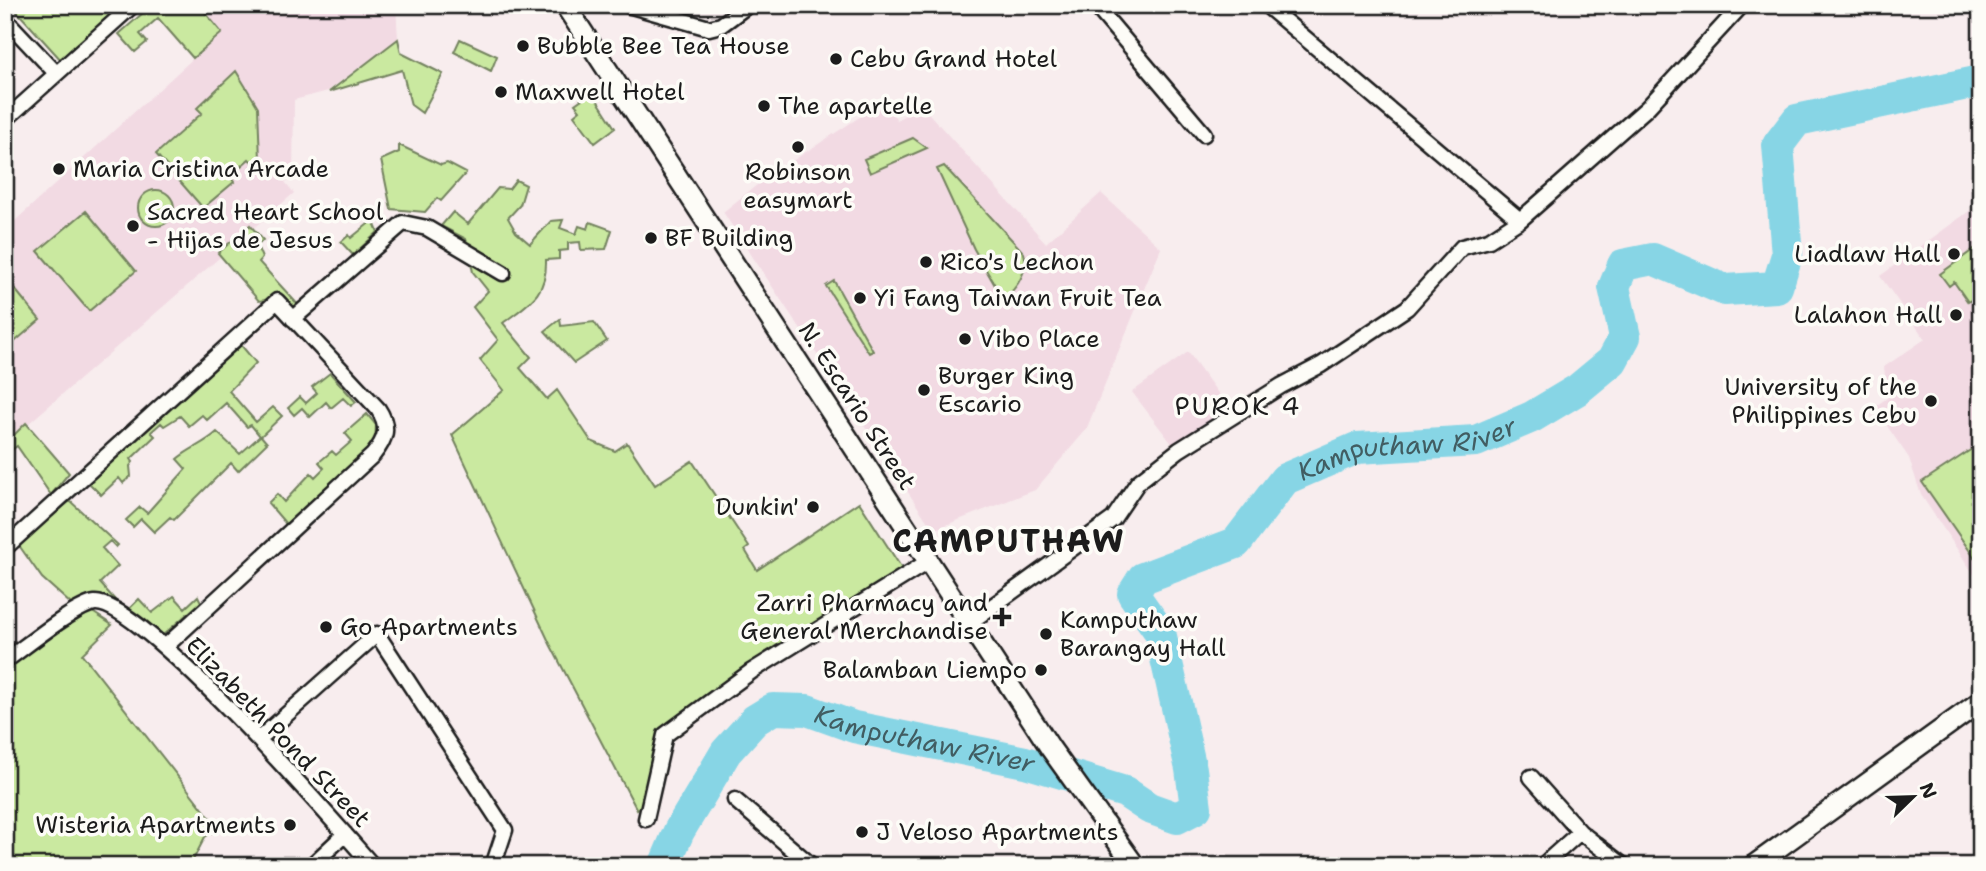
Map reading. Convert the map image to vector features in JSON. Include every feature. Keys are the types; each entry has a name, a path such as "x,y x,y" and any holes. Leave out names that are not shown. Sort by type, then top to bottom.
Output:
{"main road":[{"name":"N. Escario Street","path":"565,5 1051,749 1135,866"},
{"path":"1753,866 1981,701"}],"street":[{"path":"5,120 133,5"},
{"path":"628,5 709,28 721,25 748,5"},
{"path":"1095,5 1204,134"},
{"path":"1266,5 1520,220"},
{"path":"969,623 1113,519 1138,482 1179,450 1281,386 1321,365 1398,315 1421,294 1462,247 1489,240 1520,220 1647,108 1742,5"},
{"path":"5,19 56,73"},
{"path":"293,319 403,223 427,228 503,273"},
{"path":"5,548 277,302 378,410 386,427 383,442 373,455 165,647"},
{"path":"646,819 665,735 752,671 929,561"},
{"name":"Elizabeth Pond Street","path":"5,660 80,609 94,603 108,605 165,647 259,739 373,866"},
{"path":"259,739 377,634 505,830 493,866"},
{"path":"1531,777 1580,832 1624,866"},
{"path":"735,800 812,866"},
{"path":"1542,866 1580,832"},
{"path":"312,866 345,834"}],"shaded area":[{"name":"Sacred Heart School - Hijas de Jesus","path":"199,5 396,5 398,39 328,91 294,100 293,175 285,182 294,193 5,444 5,230 221,33"},
{"name":"Vibo Place","path":"884,101 897,120 921,105 1046,243 1101,193 1161,248 1086,430 1035,490 933,530 723,212 762,181"},
{"name":"University of the Philippines Cebu","path":"1972,209 1981,223 1981,585 1921,495 1909,458 1874,407 1890,396 1883,385 1886,383 1884,367 1925,339 1880,276"},
{"path":"1188,352 1231,411 1176,449 1132,392"}],"green space":[{"path":"11,5 125,5 62,61"},
{"path":"152,5 199,5 222,33 193,58 158,18 140,34 147,42 135,52 119,34"},
{"path":"398,39 401,53 443,74 422,113 411,105 402,70 329,92"},
{"path":"460,39 497,56 491,71 454,52"},
{"path":"236,71 258,107 260,160 254,164 249,159 230,176 234,182 203,208 156,154 202,113 197,108"},
{"path":"592,92 615,128 595,143 574,115 580,110 575,104"},
{"path":"913,138 927,148 870,173 864,159"},
{"path":"399,145 441,165 447,163 466,173 441,201 437,198 425,212 391,209 381,160 399,152"},
{"path":"944,166 1024,253 1025,266 1021,279 1003,299 974,249 937,169"},
{"path":"516,180 526,185 520,205 508,218 516,232 530,244 551,221 563,220 560,228 576,234 579,226 588,229 590,222 612,230 606,249 581,250 580,242 568,243 568,250 559,251 559,259 546,260 546,272 540,290 528,304 503,323 531,357 520,368 547,399 557,390 591,441 615,451 627,443 655,485 692,461 749,547 745,550 757,570 859,502 906,575 659,739 649,797 637,810 550,644 452,435 504,390 480,360 498,340 473,307 488,291 473,272 466,239 441,226 453,212 468,224 498,188 509,189"},
{"path":"156,190 169,195 174,208 169,221 156,226 143,221 138,208 143,195"},
{"path":"86,211 136,271 89,311 38,251"},
{"path":"373,220 378,232 353,255 341,242 349,235 351,238"},
{"path":"250,225 263,240 257,246 262,258 259,262 301,308 295,311 271,299 259,301 218,253"},
{"path":"1981,244 1981,293 1968,302 1954,282 1949,286 1940,274"},
{"path":"5,277 40,320 5,350"},
{"path":"834,281 873,351 869,353 826,286"},
{"path":"560,319 561,326 594,322 607,341 574,363 545,331"},
{"path":"241,345 256,363 229,391 256,422 273,407 282,416 261,436 267,443 238,471 231,463 174,520 170,517 154,532 141,519 133,527 126,520 140,507 147,513 186,469 177,459 182,455 217,432 240,454 260,436 251,425 247,427 226,403 207,420 202,415 189,426 180,416 164,426 161,423 151,432 155,436 131,459 131,476 123,483 119,478 101,495 88,482"},
{"path":"330,373 356,402 351,406 343,398 331,408 326,402 310,417 302,408 294,415 288,408 300,397 306,403 317,393 312,387"},
{"path":"367,414 376,425 375,443 286,524 268,503 277,494 284,502 311,473 315,477 324,468 319,462 332,451 336,455 352,441 345,433"},
{"path":"26,423 69,473 51,495 17,446 5,455 5,444"},
{"path":"1981,443 1981,567 1922,482"},
{"path":"70,501 118,545 116,547 110,541 102,548 118,566 100,583 115,600 93,596 71,604 42,578 18,544"},
{"path":"174,596 185,608 198,596 201,602 163,635 156,634 126,612 139,599 152,613"},
{"path":"91,611 112,625 82,654 218,828 205,837 190,866 5,866 5,657 67,615"}],"waterway":[{"name":"Kamputhaw River","path":"664,866 679,831 726,752 755,720 773,709 807,710 854,727 1025,762 1125,792 1149,808 1177,818 1196,808 1191,769 1160,632 1133,594 1143,578 1236,543 1285,479 1357,448 1476,441 1532,417 1577,390 1612,361 1625,337 1614,287 1623,265 1653,259 1725,290 1777,287 1787,255 1778,145 1797,120 1981,81"}],"place":[{"name":"Bubble Bee Tea House","path":"523,46"},
{"name":"Cebu Grand Hotel","path":"836,59"},
{"name":"Maxwell Hotel","path":"501,92"},
{"name":"The apartelle","path":"764,106"},
{"name":"Robinson easymart","path":"798,147"},
{"name":"Maria Cristina Arcade","path":"59,169"},
{"name":"Sacred Heart School - Hijas de Jesus","path":"133,226"},
{"name":"BF Building","path":"651,238"},
{"name":"Liadlaw Hall","path":"1954,254"},
{"name":"Rico's Lechon","path":"926,262"},
{"name":"Yi Fang Taiwan Fruit Tea","path":"860,298"},
{"name":"Lalahon Hall","path":"1956,315"},
{"name":"Vibo Place","path":"965,339"},
{"name":"Burger King Escario","path":"924,390"},
{"name":"University of the Philippines Cebu","path":"1931,401"},
{"name":"Dunkin'","path":"813,507"},
{"name":"Zarri Pharmacy and General Merchandise","path":"1002,617"},
{"name":"Go Apartments","path":"326,627"},
{"name":"Kamputhaw Barangay Hall","path":"1046,634"},
{"name":"Balamban Liempo","path":"1041,670"},
{"name":"Wisteria Apartments","path":"290,825"},
{"name":"J Veloso Apartments","path":"862,832"}],"district":[{"name":"PUROK 4","path":"1238,406"},
{"name":"CAMPUTHAW","path":"1009,541"}]}
